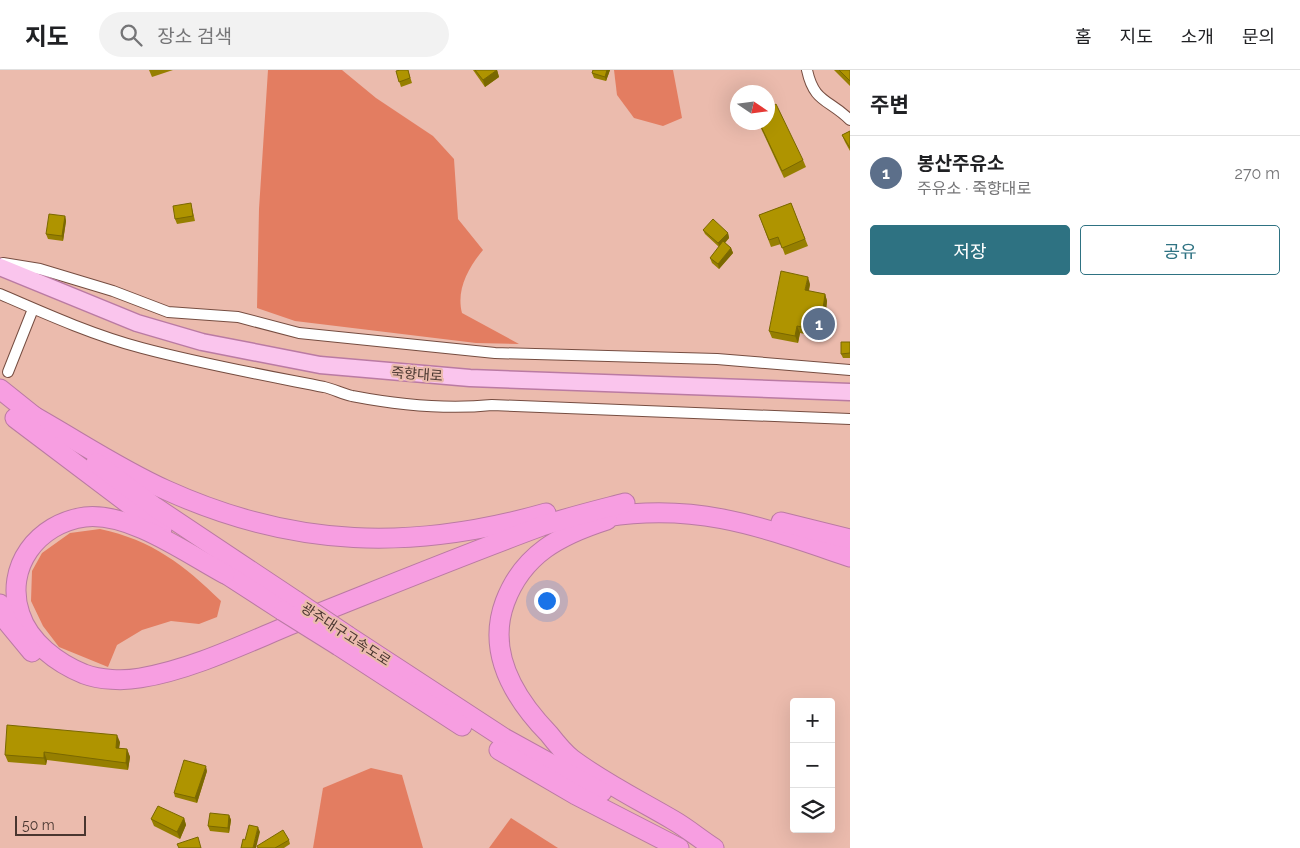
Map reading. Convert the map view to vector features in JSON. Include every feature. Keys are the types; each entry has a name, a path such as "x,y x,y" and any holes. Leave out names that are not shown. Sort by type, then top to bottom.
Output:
{"highway":[{"name":"광주대구고속도로","path":"4,381 30,414 290,606 504,738 713,848"},
{"name":"광주대구고속도로","path":"0,406 225,574 290,606"},
{"path":"30,414 165,490 252,522 330,537 377,539 426,538 493,528 550,512 599,503 626,508 736,520 850,557"},
{"path":"0,604 8,623 24,645 64,677 84,684 112,689 142,686 217,663 547,534 645,501 708,504 850,539"},
{"path":"225,574 127,523 86,517 62,523 44,532 29,548 19,568 16,594 20,615 32,635 64,666 90,676 116,680 139,678 207,658 544,526 626,508"},
{"path":"626,508 554,542 531,559 512,584 502,611 499,640 503,669 516,695 536,721 570,758 614,788 675,820 713,848"},
{"name":"광주대구고속도로","path":"344,641 494,747 576,795 679,848"}],"main road":[{"name":"죽향대로","path":"0,268 137,323 202,342 320,365 470,378 850,392"}],"street":[{"path":"807,70 815,93 850,120"},
{"path":"0,262 40,269 113,291 168,312 238,317 299,333 495,353 717,359 850,370"},
{"path":"0,294 33,309 141,348 268,378 326,388 350,396 412,406 464,408 492,405 850,418"},
{"path":"4,381 33,309"}],"shaded area":[{"path":"268,70 342,70 376,98 433,136 454,159 458,219 483,250 468,272 462,288 462,313 519,344 476,343 295,321 257,308 259,209"},
{"path":"614,70 673,70 682,118 663,126 634,118 617,95"},
{"path":"100,529 136,540 180,565 221,601 217,617 199,624 171,621 142,630 117,645 108,667 59,647 43,626 31,601 32,571 42,553 70,533"},
{"path":"371,768 402,775 423,848 313,848 323,788"},
{"path":"511,818 558,848 489,848"}],"building":[{"path":"408,70 410,78 399,82 396,71"},
{"path":"475,70 497,70 483,80"},
{"path":"593,70 607,70 605,77 592,73"},
{"path":"839,70 850,70 850,81"},
{"path":"775,105 803,160 782,171 763,130 775,130"},
{"path":"850,131 850,148 842,135"},
{"path":"191,203 193,216 175,219 173,206"},
{"path":"791,203 805,239 782,248 778,237 769,240 759,215"},
{"path":"49,214 65,216 62,236 46,234"},
{"path":"713,219 728,233 718,243 703,230"},
{"path":"723,241 731,248 718,264 710,258"},
{"path":"781,271 808,277 805,290 825,294 820,331 797,326 795,336 769,331"},
{"path":"841,342 850,342 850,353 841,354"},
{"path":"7,725 117,735 116,748 127,749 126,763 44,752 44,758 5,755"},
{"path":"184,760 206,766 195,798 174,793"},
{"path":"158,806 184,818 177,832 151,819"},
{"path":"210,813 229,815 228,828 208,826"},
{"path":"249,825 258,827 253,848 241,848 243,839 245,840"},
{"path":"283,830 289,840 275,848 258,848 257,846"},
{"path":"198,837 201,848 179,848 177,844"}],"place":[{"name":"봉산주유소","path":"819,324"}]}
